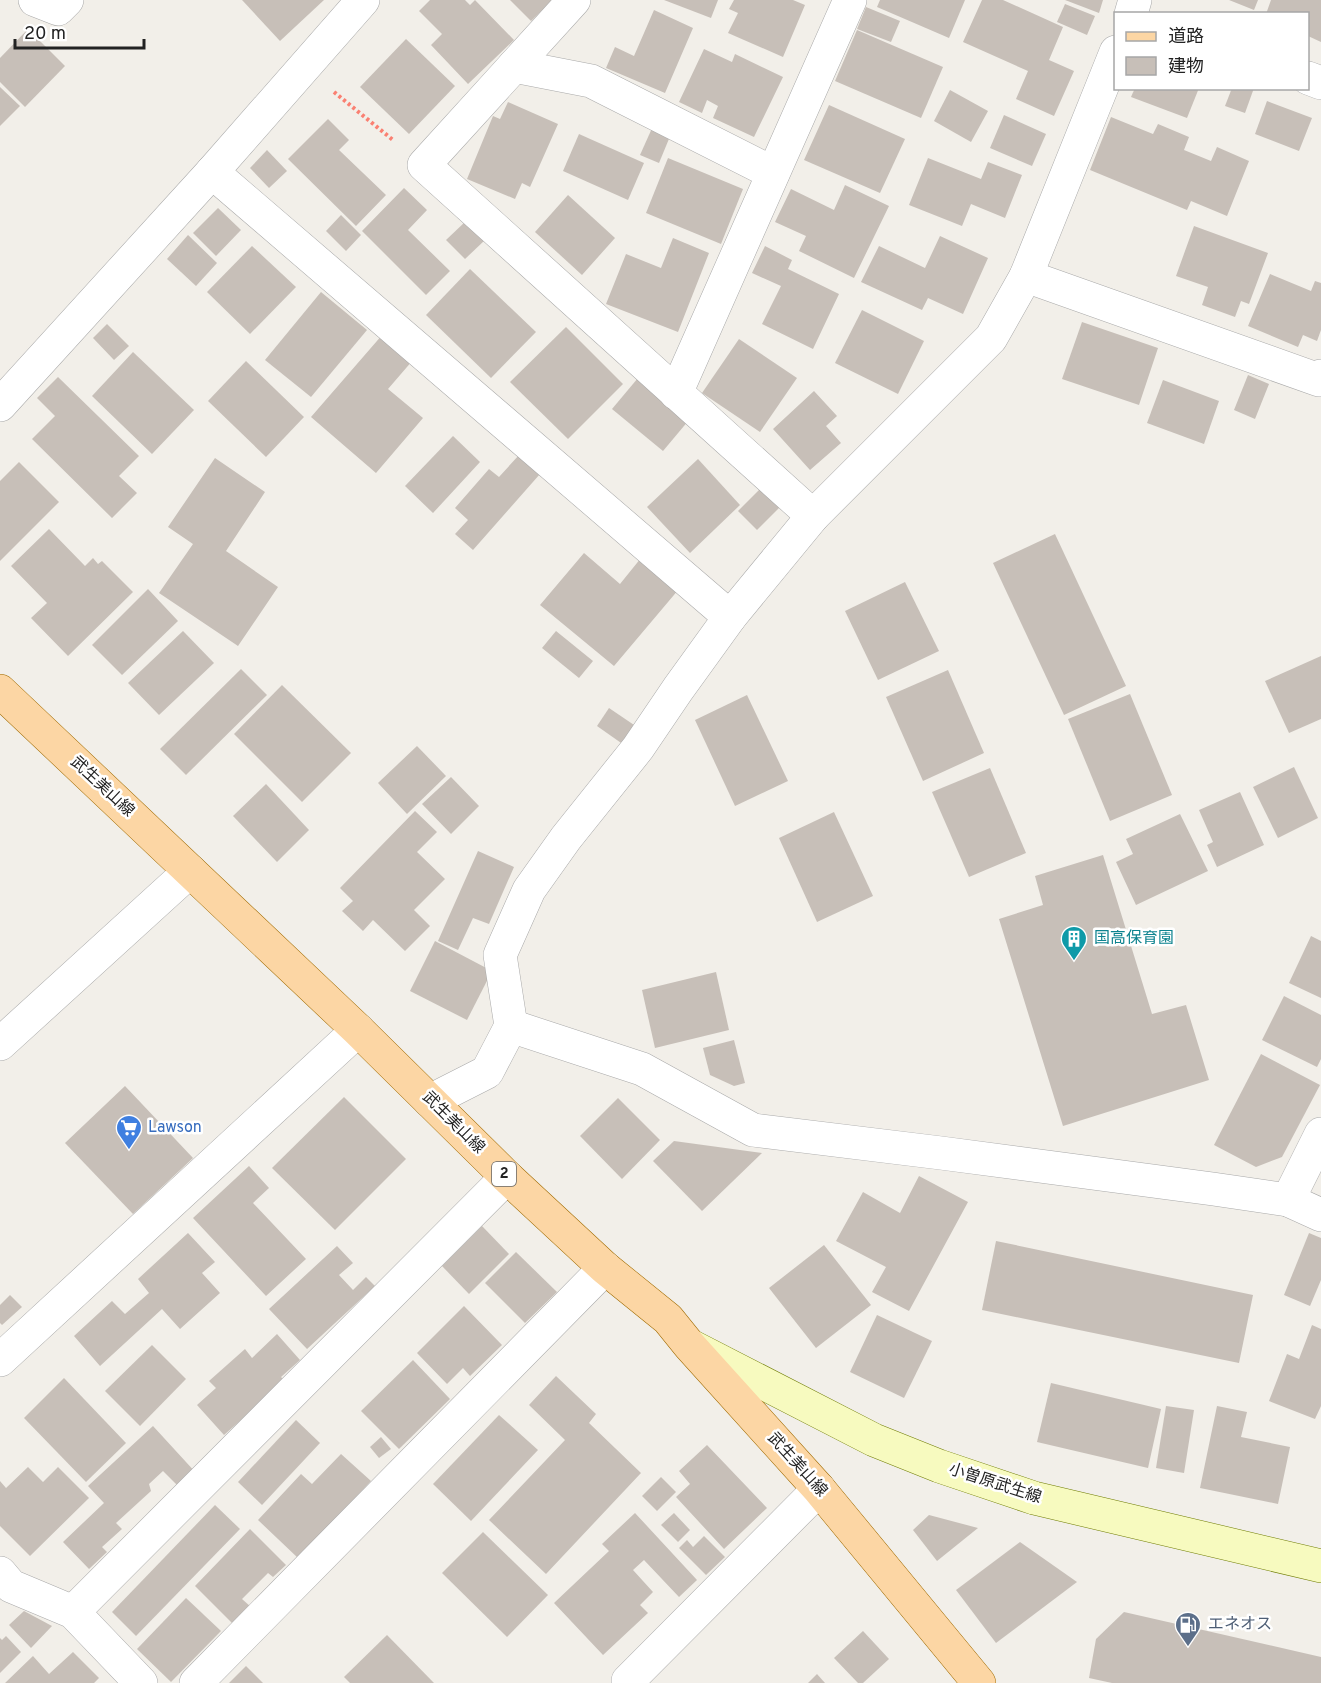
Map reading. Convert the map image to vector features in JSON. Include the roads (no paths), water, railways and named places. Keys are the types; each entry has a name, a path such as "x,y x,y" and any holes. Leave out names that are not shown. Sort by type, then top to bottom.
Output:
{"main road":[{"name":"武生美山線","path":"0,691 358,1030 507,1177 605,1268 668,1319 819,1490 979,1683"},
{"name":"小曽原武生線","path":"690,1345 874,1440 939,1466 1034,1498 1321,1566"}],"street":[{"path":"35,0 58,9 67,0"},
{"path":"0,405 212,172 363,0"},
{"path":"574,0 424,165 813,516"},
{"path":"676,393 850,0"},
{"path":"430,1101 487,1072 510,1026 500,955 529,890 566,838 638,748 730,617 813,516 991,338 1026,276 1114,57"},
{"path":"514,66 591,81 772,173"},
{"path":"212,172 730,617"},
{"path":"1026,276 1318,380 1321,376"},
{"path":"0,1044 190,871"},
{"path":"510,1026 642,1069 753,1130 1288,1200 1321,1215"},
{"path":"0,1360 358,1030"},
{"path":"1288,1200 1321,1134"},
{"path":"74,1612 507,1177"},
{"path":"196,1683 605,1268"},
{"path":"630,1683 628,1681 819,1490"},
{"path":"0,1573 11,1586 74,1612 141,1683"}],"place":[{"name":"国高保育園","path":"1074,962"},
{"name":"Lawson","path":"129,1151"},
{"name":"エネオス","path":"1188,1648"}]}
